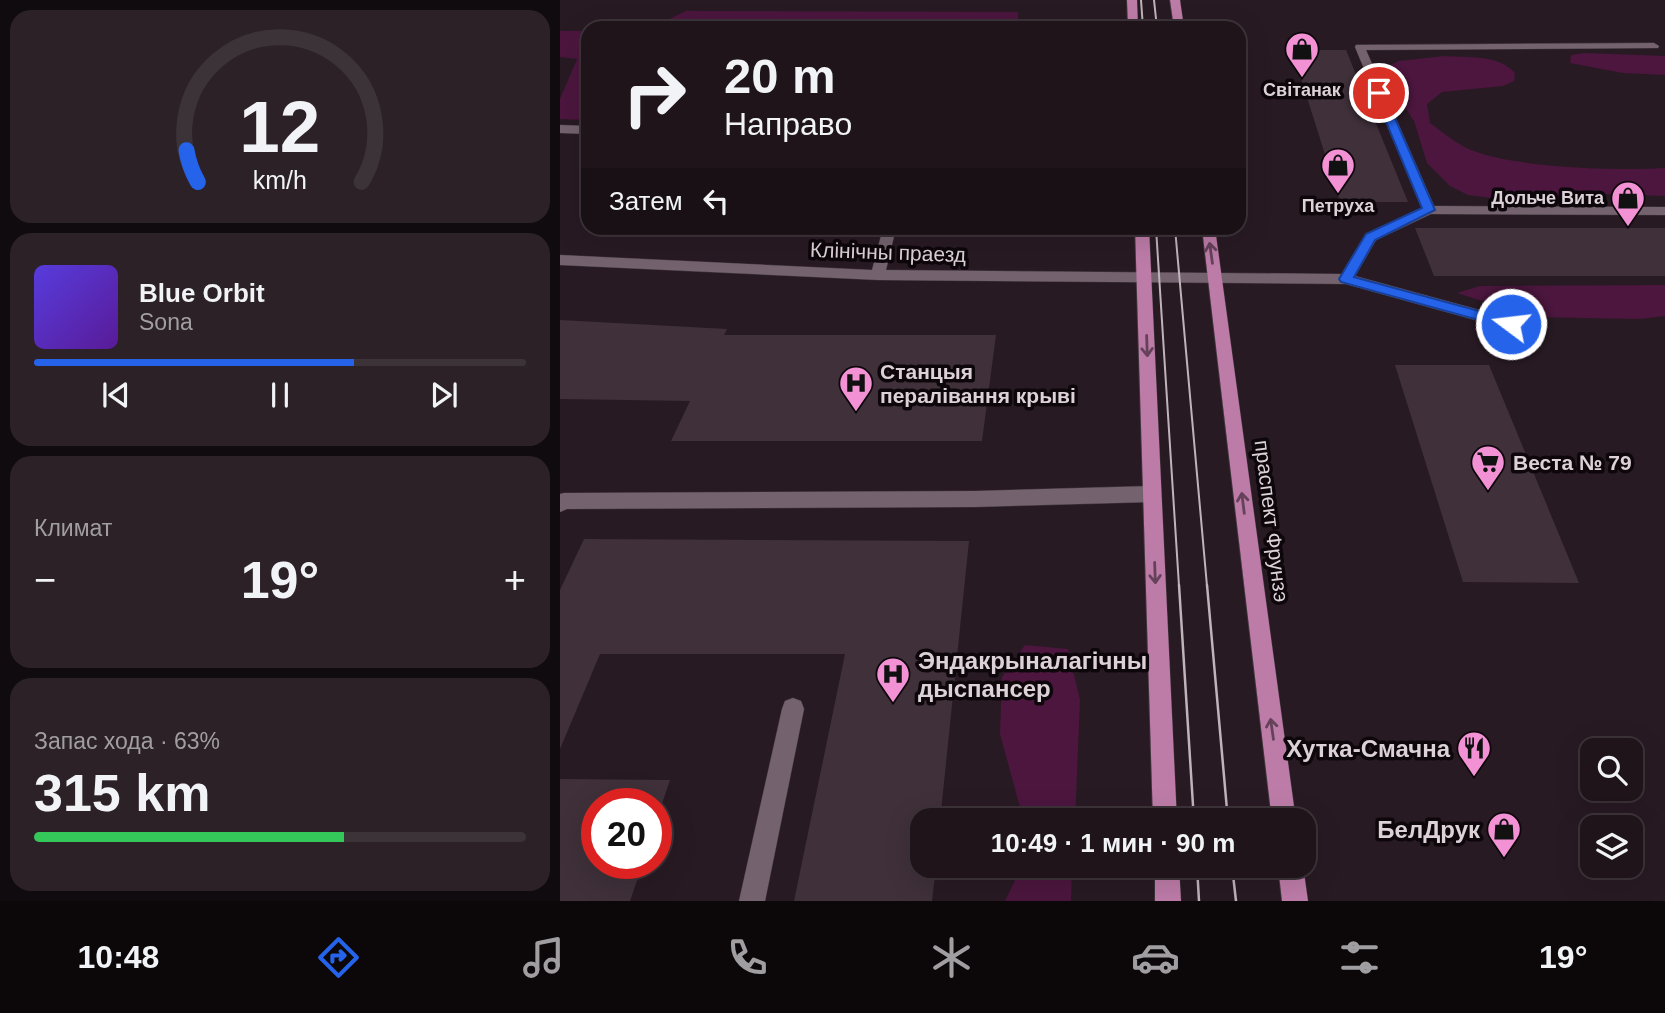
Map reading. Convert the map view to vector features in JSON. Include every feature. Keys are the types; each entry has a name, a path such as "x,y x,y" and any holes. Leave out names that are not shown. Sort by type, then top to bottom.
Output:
{"main road":[{"path":"1132,0 1133,21"},
{"path":"1175,0 1178,21"},
{"path":"1142,235 1164,808"},
{"name":"праспект Фрунзэ","path":"1209,235 1282,808"},
{"path":"1167,878 1168,901"},
{"path":"1292,878 1295,901"}],"street":[{"path":"1429,210 1360,47 1654,47"},
{"path":"560,129 581,130"},
{"path":"1346,279 1371,237 1429,210 1665,211"},
{"path":"878,275 888,235"},
{"name":"Клінічны праезд","path":"560,260 878,275 1346,279 1511,324"},
{"path":"560,503 564,500 975,499 1152,494"},
{"path":"752,901 793,709"}],"shaded area":[{"path":"686,11 1018,12 1018,21 665,21"},
{"path":"560,31 581,31 581,120 560,119 560,99 577,59 560,57"},
{"path":"1584,53 1665,56 1665,75 1623,73 1570,63 1571,55"},
{"path":"1444,56 1491,60 1515,73 1514,81 1503,86 1442,92 1427,104 1430,123 1460,145 1490,156 1539,164 1620,169 1665,168 1665,196 1604,194 1508,200 1468,195 1450,186 1427,163 1414,121 1389,83 1388,66 1399,61"},
{"path":"1665,285 1665,316 1639,319 1532,317 1457,293 1480,286"},
{"path":"1025,645 1068,649 1080,700 1076,808 1020,808 1000,734 1002,677"},
{"path":"1072,878 1071,901 1005,901 1015,880"}],"building":[{"path":"1292,50 1346,50 1408,202 1340,202"},
{"path":"1415,228 1665,228 1665,276 1434,276"},
{"name":"Станцыя пералівання крыві","path":"560,320 727,329 724,335 996,335 982,441 671,441 690,401 560,399"},
{"name":"Веста № 79","path":"1395,365 1489,365 1579,583 1463,582"},
{"name":"Эндакрыналагічны дыспансер","path":"584,539 969,541 941,808 910,808 910,878 935,878 932,901 794,901 845,654 600,654 560,749 560,590"},
{"path":"560,779 670,780 667,788 581,788 581,879 638,879 630,901 560,901"}],"tram line":[{"path":"1141,0 1142,21"},
{"path":"1154,0 1156,21"},
{"path":"1156,235 1179,586"},
{"path":"1176,235 1207,586"},
{"path":"1179,585 1193,808"},
{"path":"1207,585 1227,808"},
{"path":"1198,878 1199,901"},
{"path":"1233,878 1236,901"}],"place":[{"name":"Світанак","path":"1302,79"},
{"name":"Петруха","path":"1338,195"},
{"name":"Дольче Вита","path":"1628,228"},
{"name":"Станцыя пералівання крыві","path":"856,413"},
{"name":"Веста № 79","path":"1488,492"},
{"name":"Эндакрыналагічны дыспансер","path":"893,704"},
{"name":"Хутка-Смачна","path":"1474,778"},
{"name":"БелДрук","path":"1504,859"}],"route":[{"path":"1379,93 1429,210 1371,237 1346,279 1511,324"}]}
